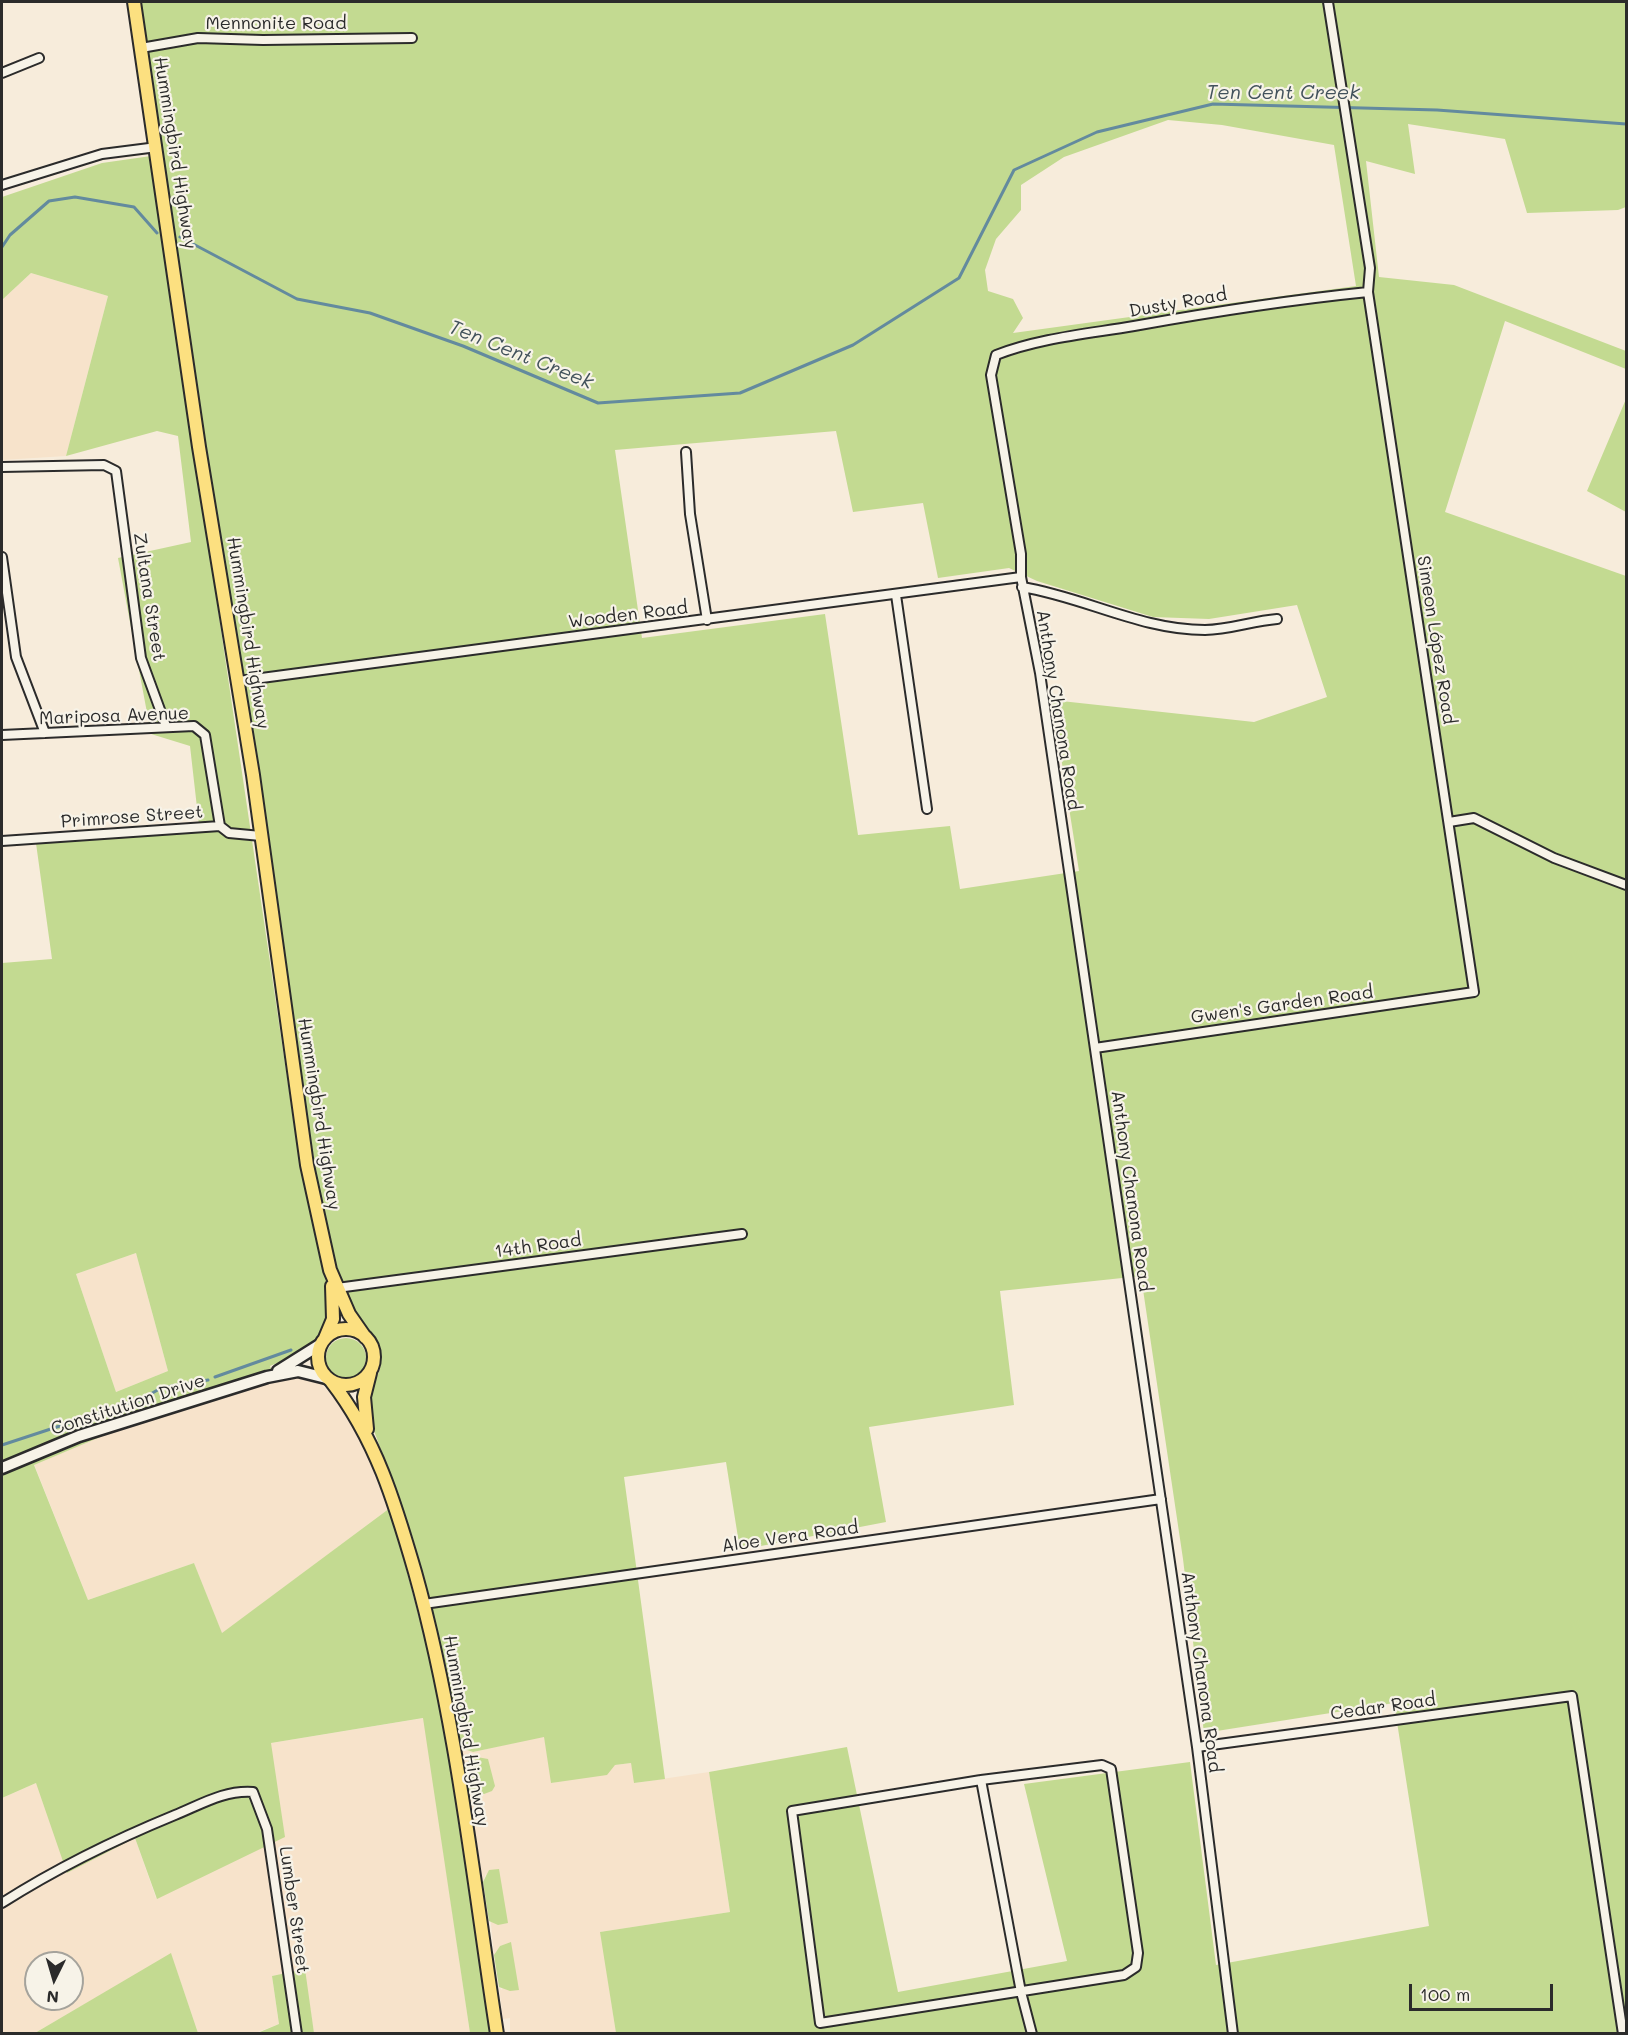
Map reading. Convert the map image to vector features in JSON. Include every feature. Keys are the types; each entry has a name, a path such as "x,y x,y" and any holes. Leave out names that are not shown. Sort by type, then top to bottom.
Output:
{"main road":[{"name":"Hummingbird Highway","path":"135,2 199,447 239,681 307,1166 330,1270 334,1308 323,1341"},
{"name":"Hummingbird Highway","path":"330,1270 349,1314 365,1337"},
{"path":"340,1330 349,1330 365,1337 373,1353 370,1371 364,1378 349,1385 329,1380 318,1362 323,1341 340,1330"},
{"name":"Constitution Drive","path":"267,1377 323,1341"},
{"name":"Constitution Drive","path":"2,1468 79,1436 267,1377 298,1371 329,1380"},
{"name":"Hummingbird Highway","path":"370,1371 364,1408 371,1442 392,1493 424,1604 445,1694 497,2034"},
{"name":"Hummingbird Highway","path":"329,1380 371,1442"}],"street":[{"name":"Simeon López Road","path":"1328,2 1370,268 1368,292 1474,992"},
{"name":"Mennonite Road","path":"141,48 198,38 264,40 412,38"},
{"path":"2,73 39,58"},
{"path":"2,184 102,154 157,147"},
{"name":"Dusty Road","path":"996,356 1017,347 1065,336 1287,300 1368,292"},
{"name":"Anthony Chanona Road","path":"996,356 991,375 1021,554 1022,587 1040,673 1161,1499 1197,1747 1233,2034"},
{"path":"686,453 690,514 707,620"},
{"name":"Zultana Street","path":"2,467 104,465 116,471 141,658 166,726"},
{"path":"2,557 16,657 45,733"},
{"name":"Wooden Road","path":"239,681 1021,578"},
{"path":"1022,587 1062,595 1154,624 1182,629 1223,629 1251,621 1277,619"},
{"path":"896,596 927,809"},
{"name":"Mariposa Avenue","path":"2,735 194,726 205,735 220,826"},
{"path":"1449,822 1474,818 1554,858 1626,885"},
{"name":"Primrose Street","path":"2,841 220,826 229,833 261,836"},
{"name":"Gwen's Garden Road","path":"1095,1048 1474,992"},
{"name":"14th Road","path":"337,1288 742,1234"},
{"name":"Aloe Vera Road","path":"424,1604 1161,1499"},
{"name":"Cedar Road","path":"1197,1747 1572,1696 1623,2034"},
{"path":"1102,1765 1111,1769 1138,1953 1136,1967 1124,1975 1039,1986 1021,1992 820,2024 792,1811 981,1780 1102,1765"},
{"path":"981,1780 1021,1992 1032,2034"},
{"name":"Lumber Street","path":"2,1903 60,1867 125,1836 234,1791 253,1792 267,1829 297,2034"}],"shaded area":[{"path":"31,273 108,296 66,456 2,460 2,300"},
{"path":"136,1253 168,1371 116,1392 76,1274"},
{"path":"297,1374 318,1381 349,1412 379,1473 390,1508 222,1634 194,1563 88,1600 34,1464 138,1421"},
{"path":"424,1718 470,2033 314,2033 304,1970 272,1976 279,2024 255,2033 198,2033 171,1954 84,2005 84,1951 24,1951 24,2011 73,2011 35,2033 2,2033 2,1798 36,1783 135,1838 156,1898 271,1743"},
{"path":"544,1736 552,1783 615,1765 631,1763 635,1783 709,1772 730,1912 601,1932 616,2033 510,2033 510,2018 503,2019 499,1987 502,1990 511,1943 500,1946 494,1955 486,1873 483,1882 469,1794 474,1795 477,1757 469,1760 464,1768 461,1748 473,1752"}],"green space":[{"path":"141,2 1626,2 1626,207 1618,210 1527,213 1505,139 1408,124 1415,174 1366,161 1379,277 1454,285 1626,351 1626,369 1505,321 1445,512 1626,576 1626,2033 616,2033 600,1932 730,1912 709,1772 847,1747 898,1992 1067,1961 1024,1784 1190,1762 1216,1965 1429,1926 1394,1703 1204,1733 1183,1559 1141,1276 1000,1291 1014,1405 869,1427 886,1522 740,1550 726,1462 624,1477 665,1779 634,1783 631,1763 615,1765 607,1775 551,1783 544,1737 473,1752 461,1748 446,1666 413,1538 373,1428 369,1400 373,1383 380,1370 381,1351 373,1335 357,1317 344,1291 324,1222 246,732","holes":["1168,120 1222,125 1334,145 1356,286 1013,333 1023,318 1013,299 988,291 985,270 996,239 1021,210 1021,185 1064,157","836,431 853,512 923,503 938,578 1009,568 1037,581 1153,617 1209,619 1297,605 1327,697 1254,722 1052,700 1079,871 960,889 950,826 858,835 825,614 642,638 615,450"]},
{"path":"151,156 297,1145 330,1298 329,1312 320,1333 303,1349 270,1366 275,1379 138,1421 34,1465 88,1600 194,1563 222,1633 390,1508 433,1670 444,1727 490,2033 470,2033 423,1718 271,1743 285,1837 157,1899 135,1838 67,1873 36,1783 2,1798 2,963 52,959 35,836 199,825 190,746 151,734 118,558 191,542 178,436 157,431 66,456 108,296 31,273 2,300 2,197 102,163","holes":["136,1253 168,1371 116,1392 76,1274"]},
{"path":"1626,399 1626,512 1587,491"},
{"path":"346,1338 354,1339 360,1344 365,1350 365,1366 360,1372 354,1377 346,1378 338,1377 332,1372 327,1366 326,1358 327,1350 332,1344 338,1339"},
{"path":"477,1757 488,1759 495,1786 492,1791 484,1794 469,1794 464,1768 469,1760"},
{"path":"499,1869 508,1923 498,1925 489,1921 483,1882 489,1870"},
{"path":"511,1942 519,1990 510,1991 499,1987 494,1955 500,1946"},
{"path":"171,1953 198,2033 35,2033 72,2011 84,2011 84,2004"},
{"path":"305,1969 314,2033 255,2034 279,2024 272,1976"}],"waterway":[{"name":"Ten Cent Creek","path":"180,237 297,299 370,313 463,346 598,403 740,393 853,345 959,278 1014,170 1097,132 1213,104 1437,110 1626,124"},
{"name":"Ten Cent Creek","path":"2,247 10,235 49,201 75,197 134,207 157,233"},
{"path":"215,1377 291,1350"},
{"path":"2,1445 142,1399 161,1388 208,1380"}]}
